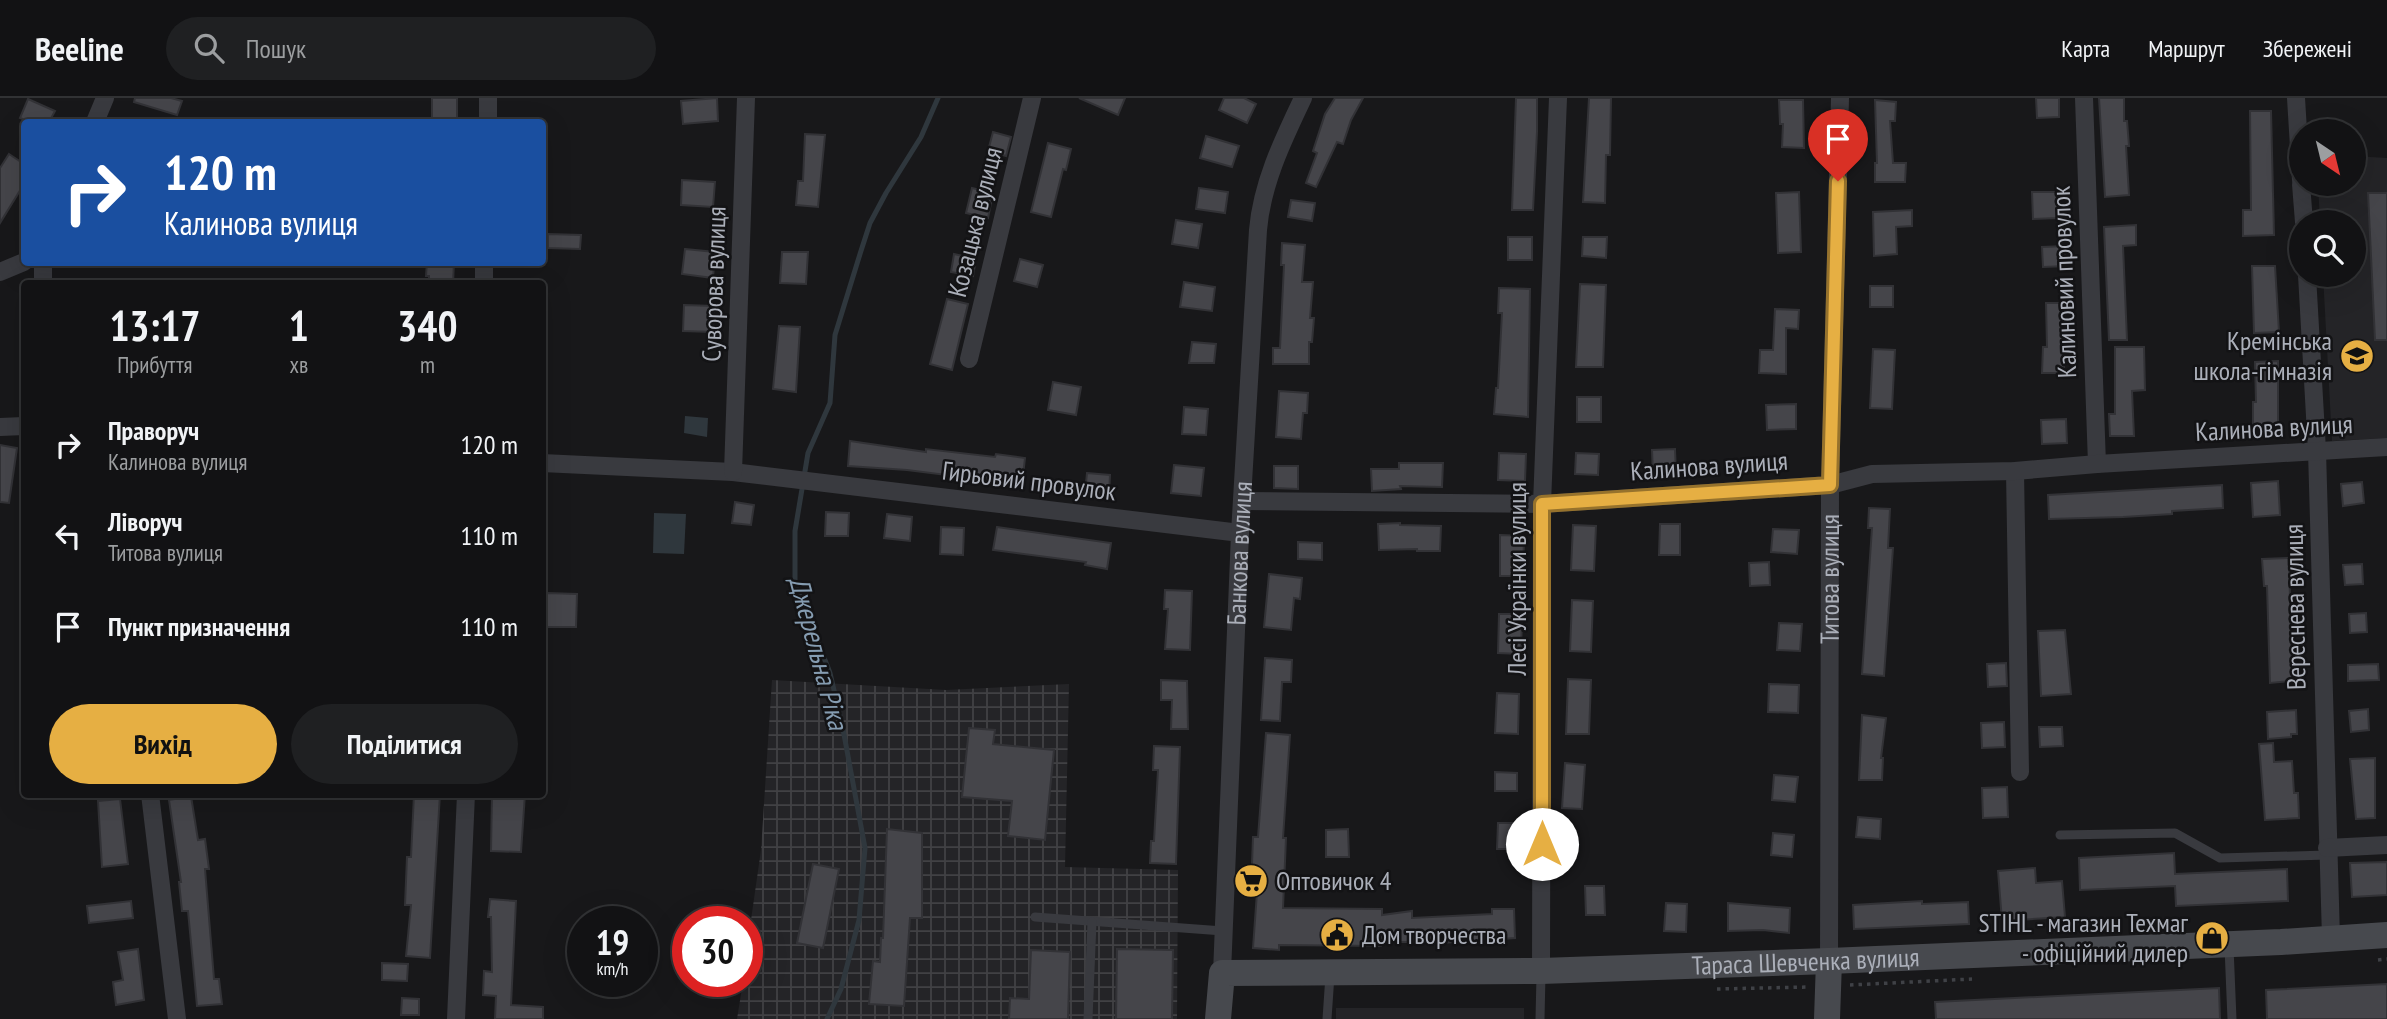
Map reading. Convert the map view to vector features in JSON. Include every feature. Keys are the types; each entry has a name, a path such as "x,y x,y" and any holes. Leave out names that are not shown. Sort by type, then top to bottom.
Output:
{"street":[{"path":"96,119 104,98"},
{"path":"488,98 488,119"},
{"name":"Суворова вулиця","path":"733,472 747,98"},
{"name":"Козацька вулиця","path":"969,359 1032,98"},
{"name":"Банкова вулиця","path":"1218,1019 1240,533 1259,215 1278,151 1303,98"},
{"name":"Лесі Українки вулиця","path":"1541,971 1542,504 1558,98"},
{"name":"Титова вулиця","path":"1827,1019 1830,485 1840,98"},
{"name":"Калиновий провулок","path":"2084,98 2097,464"},
{"path":"2296,98 2297,119"},
{"path":"0,272 21,263"},
{"name":"Вереснева вулиця","path":"2308,287 2317,451 2331,938"},
{"path":"0,427 21,426"},
{"name":"Калинова вулиця","path":"1242,501 1542,504 1830,485 1872,474 2015,471 2387,447"},
{"path":"546,463 733,472"},
{"path":"2015,471 2020,772"},
{"name":"Гирьовий провулок","path":"733,472 1240,533"},
{"path":"150,798 177,1019"},
{"path":"456,1019 466,798"},
{"path":"2327,852 2387,845"},
{"name":"Тараса Шевченка вулиця","path":"1222,973 1541,971 1829,961 2387,935"}],"lane":[{"path":"2060,835 2175,833 2220,858 2327,852"},
{"path":"1035,916 1223,931"},
{"path":"1088,1019 1092,922"},
{"path":"2230,942 2232,1019"},
{"name":"Лесі Українки вулиця","path":"1540,1019 1541,971"},
{"path":"1327,1019 1331,974"}],"shaded area":[{"name":"Кремінська школа-гімназія","path":"2366,157 2387,158 2387,438 2332,441 2324,287 2366,287 2366,210 2319,210 2319,196 2366,196"},
{"path":"685,416 708,418 707,437 684,433"},
{"path":"654,513 686,514 684,554 653,553"},
{"path":"772,680 946,690 1069,684 1065,867 1178,870 1177,1019 737,1019 741,997 763,997 763,906 753,906 761,850"},
{"path":"1336,1008 1524,1008 1524,1019 1336,1019"}],"building":[{"path":"135,98 171,98 182,101 177,115 134,102"},
{"path":"432,98 457,98 457,119 432,119"},
{"path":"717,98 718,121 683,124 681,101"},
{"path":"1079,98 1125,98 1118,115"},
{"path":"1224,98 1244,98 1256,104 1247,123 1219,110"},
{"path":"1335,98 1363,98 1351,120 1343,144 1337,142 1316,187 1306,183 1317,153 1313,151 1325,114"},
{"path":"1516,98 1537,98 1533,210 1512,210"},
{"path":"1589,98 1611,98 1610,155 1606,155 1605,203 1583,202"},
{"path":"2036,98 2059,98 2059,117 2037,118"},
{"path":"2099,98 2124,98 2124,121 2127,121 2129,146 2126,146 2129,195 2105,197"},
{"path":"28,99 55,111 51,119 20,118"},
{"path":"1779,100 1803,100 1804,148 1782,147 1783,124 1780,124"},
{"path":"1875,100 1896,102 1895,121 1890,121 1893,163 1906,163 1905,182 1875,182"},
{"path":"2250,111 2271,111 2274,235 2243,236 2243,210 2251,210"},
{"path":"993,132 1011,137 1006,156 988,151"},
{"path":"805,134 825,135 818,207 796,205 798,181 803,181"},
{"path":"1206,136 1239,146 1232,167 1200,158"},
{"path":"1048,143 1071,149 1051,217 1031,212"},
{"path":"9,154 21,162 21,189 0,223 0,168"},
{"path":"682,180 715,182 713,207 681,205"},
{"path":"972,188 993,193 988,218 966,213"},
{"path":"1199,188 1228,192 1225,213 1196,209"},
{"path":"1799,192 1801,252 1778,253 1776,193"},
{"path":"2032,192 2057,192 2058,218 2033,219"},
{"path":"2368,193 2387,193 2387,340 2375,340"},
{"path":"1291,200 1315,203 1312,221 1288,217"},
{"path":"1912,210 1912,226 1896,227 1897,254 1874,256 1873,212"},
{"path":"1176,220 1202,224 1198,248 1172,244"},
{"path":"2136,225 2136,245 2123,246 2127,340 2109,340 2104,227"},
{"path":"548,234 581,235 580,249 548,248"},
{"path":"1508,237 1532,237 1532,260 1508,260"},
{"path":"1583,237 1607,237 1606,258 1582,256"},
{"path":"1282,243 1305,245 1302,282 1313,282 1310,318 1314,318 1312,342 1309,342 1309,364 1273,364 1273,348 1280,348 1284,265 1281,265"},
{"path":"2066,246 2067,266 2043,267 2042,247"},
{"path":"685,249 715,252 713,278 682,274"},
{"path":"782,252 808,252 806,284 780,283"},
{"path":"954,254 976,259 973,276 951,272"},
{"path":"1020,259 1043,265 1037,287 1014,281"},
{"path":"427,266 454,266 453,280 429,280 429,276 426,276"},
{"path":"2252,266 2275,266 2279,332 2254,333"},
{"path":"1184,282 1215,287 1212,311 1180,307"},
{"path":"1580,284 1606,285 1603,367 1576,367"},
{"path":"1870,286 1893,286 1893,307 1870,307"},
{"path":"1499,288 1530,289 1528,417 1494,414 1502,313 1498,313"},
{"path":"947,299 968,304 952,370 930,364"},
{"path":"2046,303 2065,303 2064,373 2042,373 2043,347 2047,347"},
{"path":"684,305 714,306 713,332 683,331"},
{"path":"1775,309 1799,310 1798,329 1786,328 1786,374 1759,373 1760,350 1773,350"},
{"path":"779,326 800,327 796,392 773,389"},
{"path":"1192,342 1216,344 1214,363 1189,363"},
{"path":"2115,347 2144,347 2145,390 2132,391 2134,436 2110,436 2109,414 2115,414"},
{"path":"1873,349 1895,350 1892,409 1870,408"},
{"path":"2278,361 2278,427 2253,427 2253,402 2256,402 2255,362"},
{"path":"1053,382 1081,387 1076,415 1048,410"},
{"path":"1279,391 1308,393 1301,439 1276,437"},
{"path":"1577,397 1601,397 1601,422 1577,422"},
{"path":"1796,404 1796,429 1767,430 1766,405"},
{"path":"1184,407 1208,409 1206,435 1182,434"},
{"path":"2066,419 2067,443 2042,444 2041,420"},
{"path":"850,441 926,452 926,449 1025,458 1022,484 984,479 983,483 954,480 955,476 848,466"},
{"path":"0,445 17,448 9,503 0,502"},
{"path":"1675,449 1676,474 1653,475 1652,450"},
{"path":"1499,453 1526,454 1525,481 1498,480"},
{"path":"1576,453 1599,454 1598,475 1575,474"},
{"path":"1399,463 1443,463 1442,487 1400,486 1401,489 1372,491 1371,469 1399,469"},
{"path":"1174,465 1204,468 1201,496 1171,493"},
{"path":"1274,466 1298,466 1298,489 1274,488"},
{"path":"1087,473 1110,475 1109,495 1085,493"},
{"path":"2278,481 2280,515 2253,517 2251,483"},
{"path":"2362,482 2364,503 2343,506 2341,484"},
{"path":"2222,485 2223,508 2172,511 2172,514 2049,519 2048,495"},
{"path":"735,502 754,505 751,525 732,523"},
{"path":"1869,508 1890,509 1888,548 1893,548 1884,676 1862,674 1872,528 1868,528"},
{"path":"826,512 849,513 848,536 825,536"},
{"path":"887,514 912,517 910,541 884,538"},
{"path":"1378,524 1441,526 1440,551 1379,550"},
{"path":"1660,524 1680,524 1680,555 1659,555"},
{"path":"1573,525 1596,526 1594,571 1571,570"},
{"path":"941,527 964,528 963,555 940,554"},
{"path":"997,527 1111,543 1107,569 1085,565 1086,562 993,550"},
{"path":"1773,529 1799,530 1797,554 1771,552"},
{"path":"1500,535 1524,536 1523,576 1500,576"},
{"path":"1298,542 1322,543 1322,560 1298,559"},
{"path":"2289,558 2292,681 2270,683 2267,586 2264,586 2262,559"},
{"path":"1769,562 1770,585 1750,586 1749,563"},
{"path":"2362,564 2363,584 2345,585 2343,565"},
{"path":"1269,574 1302,578 1300,599 1294,598 1291,630 1264,627"},
{"path":"1165,590 1192,591 1190,650 1165,649 1168,609 1164,609"},
{"path":"547,593 577,594 576,627 547,627"},
{"path":"1572,600 1593,601 1591,652 1570,651"},
{"path":"2366,613 2367,632 2350,633 2349,614"},
{"path":"1499,614 1522,614 1521,654 1498,653"},
{"path":"1779,623 1802,624 1800,651 1777,650"},
{"path":"2065,630 2071,694 2041,696 2038,631"},
{"path":"1265,658 1292,660 1291,682 1282,682 1280,721 1261,720"},
{"path":"2006,663 2007,686 1988,687 1987,664"},
{"path":"2378,664 2379,680 2348,681 2348,665"},
{"path":"1568,679 1591,680 1589,734 1566,734"},
{"path":"1161,680 1187,681 1188,729 1171,729 1172,700 1161,700"},
{"path":"1769,684 1799,685 1798,713 1768,712"},
{"path":"1497,693 1519,694 1518,734 1495,733"},
{"path":"2368,709 2369,730 2351,732 2349,711"},
{"path":"2296,710 2297,734 2268,739 2267,712"},
{"path":"1862,715 1886,718 1881,758 1882,780 1859,780"},
{"path":"2004,722 2005,747 1982,748 1981,723"},
{"path":"2039,727 2062,727 2063,746 2040,747"},
{"path":"969,728 995,730 993,744 1054,750 1045,840 1008,836 1012,801 962,797"},
{"path":"1266,733 1290,735 1283,838 1286,838 1283,908 1382,909 1382,915 1412,911 1412,918 1492,914 1492,909 1514,909 1515,938 1427,944 1381,942 1381,946 1279,945 1279,950 1253,948 1257,892 1251,891 1253,837 1258,837"},
{"path":"2273,743 2274,762 2292,761 2299,818 2265,820 2259,744"},
{"path":"1154,746 1180,747 1176,864 1150,863 1158,770 1153,770"},
{"path":"2375,758 2375,818 2356,819 2350,759"},
{"path":"1565,763 1585,765 1582,809 1562,808"},
{"path":"1495,772 1517,773 1517,791 1495,791"},
{"path":"1774,775 1798,777 1795,802 1772,800"},
{"path":"2007,787 2008,817 1983,818 1982,788"},
{"path":"191,798 198,840 205,839 214,979 219,979 222,1004 197,1006 188,911 182,911 181,882 169,800"},
{"path":"414,798 440,798 430,958 406,956 411,905 405,905 407,857 411,857"},
{"path":"492,798 525,798 521,852 491,851"},
{"path":"120,799 128,864 102,867 98,801"},
{"path":"1858,817 1881,819 1880,839 1856,837"},
{"path":"1498,823 1521,823 1521,849 1497,849"},
{"path":"887,829 922,833 922,918 910,918 904,1006 869,1004 873,961 880,962 883,938"},
{"path":"1348,829 1349,857 1326,857 1326,830"},
{"path":"1773,833 1794,835 1792,857 1771,855"},
{"path":"2174,853 2175,874 2287,869 2288,901 2176,906 2175,886 2080,890 2079,858"},
{"path":"2387,862 2387,895 2352,897 2350,863"},
{"path":"813,864 839,869 823,948 797,943"},
{"path":"2035,868 2036,883 2062,881 2065,917 2002,921 1998,871"},
{"path":"1585,886 1604,886 1605,915 1586,915"},
{"path":"490,899 516,901 511,1005 543,1007 543,1019 495,1019 496,996 483,995 484,971 492,972 491,917 488,917"},
{"path":"131,901 133,918 89,923 87,906"},
{"path":"1922,901 1922,904 1968,902 1969,924 1854,929 1853,905"},
{"path":"1666,903 1687,904 1686,932 1664,931"},
{"path":"1728,903 1790,908 1789,933 1763,930 1728,931"},
{"path":"138,949 144,1000 116,1005 113,982 123,980 118,952"},
{"path":"1117,949 1173,950 1172,1019 1116,1019"},
{"path":"1031,950 1070,952 1068,1019 1009,1019 1010,998 1029,999"},
{"path":"382,963 408,964 407,981 382,980"},
{"path":"2387,984 2387,1019 2267,1019 2266,990"},
{"path":"2219,988 2220,1019 1936,1019 1935,1002"},
{"path":"402,998 419,999 419,1015 401,1015"}],"waterway":[{"name":"Джерельна Ріка","path":"827,1019 841,989 859,920 865,848 830,673 795,583 795,531 808,453 830,403 835,335 870,223 921,137 938,98"}],"place":[{"name":"Кремінська школа-гімназія","path":"2357,356"},
{"name":"Оптовичок 4","path":"1251,881"},
{"name":"Дом творчества","path":"1337,935"},
{"name":"STIHL - магазин Техмаг - офіційний дилер","path":"2212,938"}],"route":[{"path":"1542,844 1542,504 1830,485 1838,181"}]}
